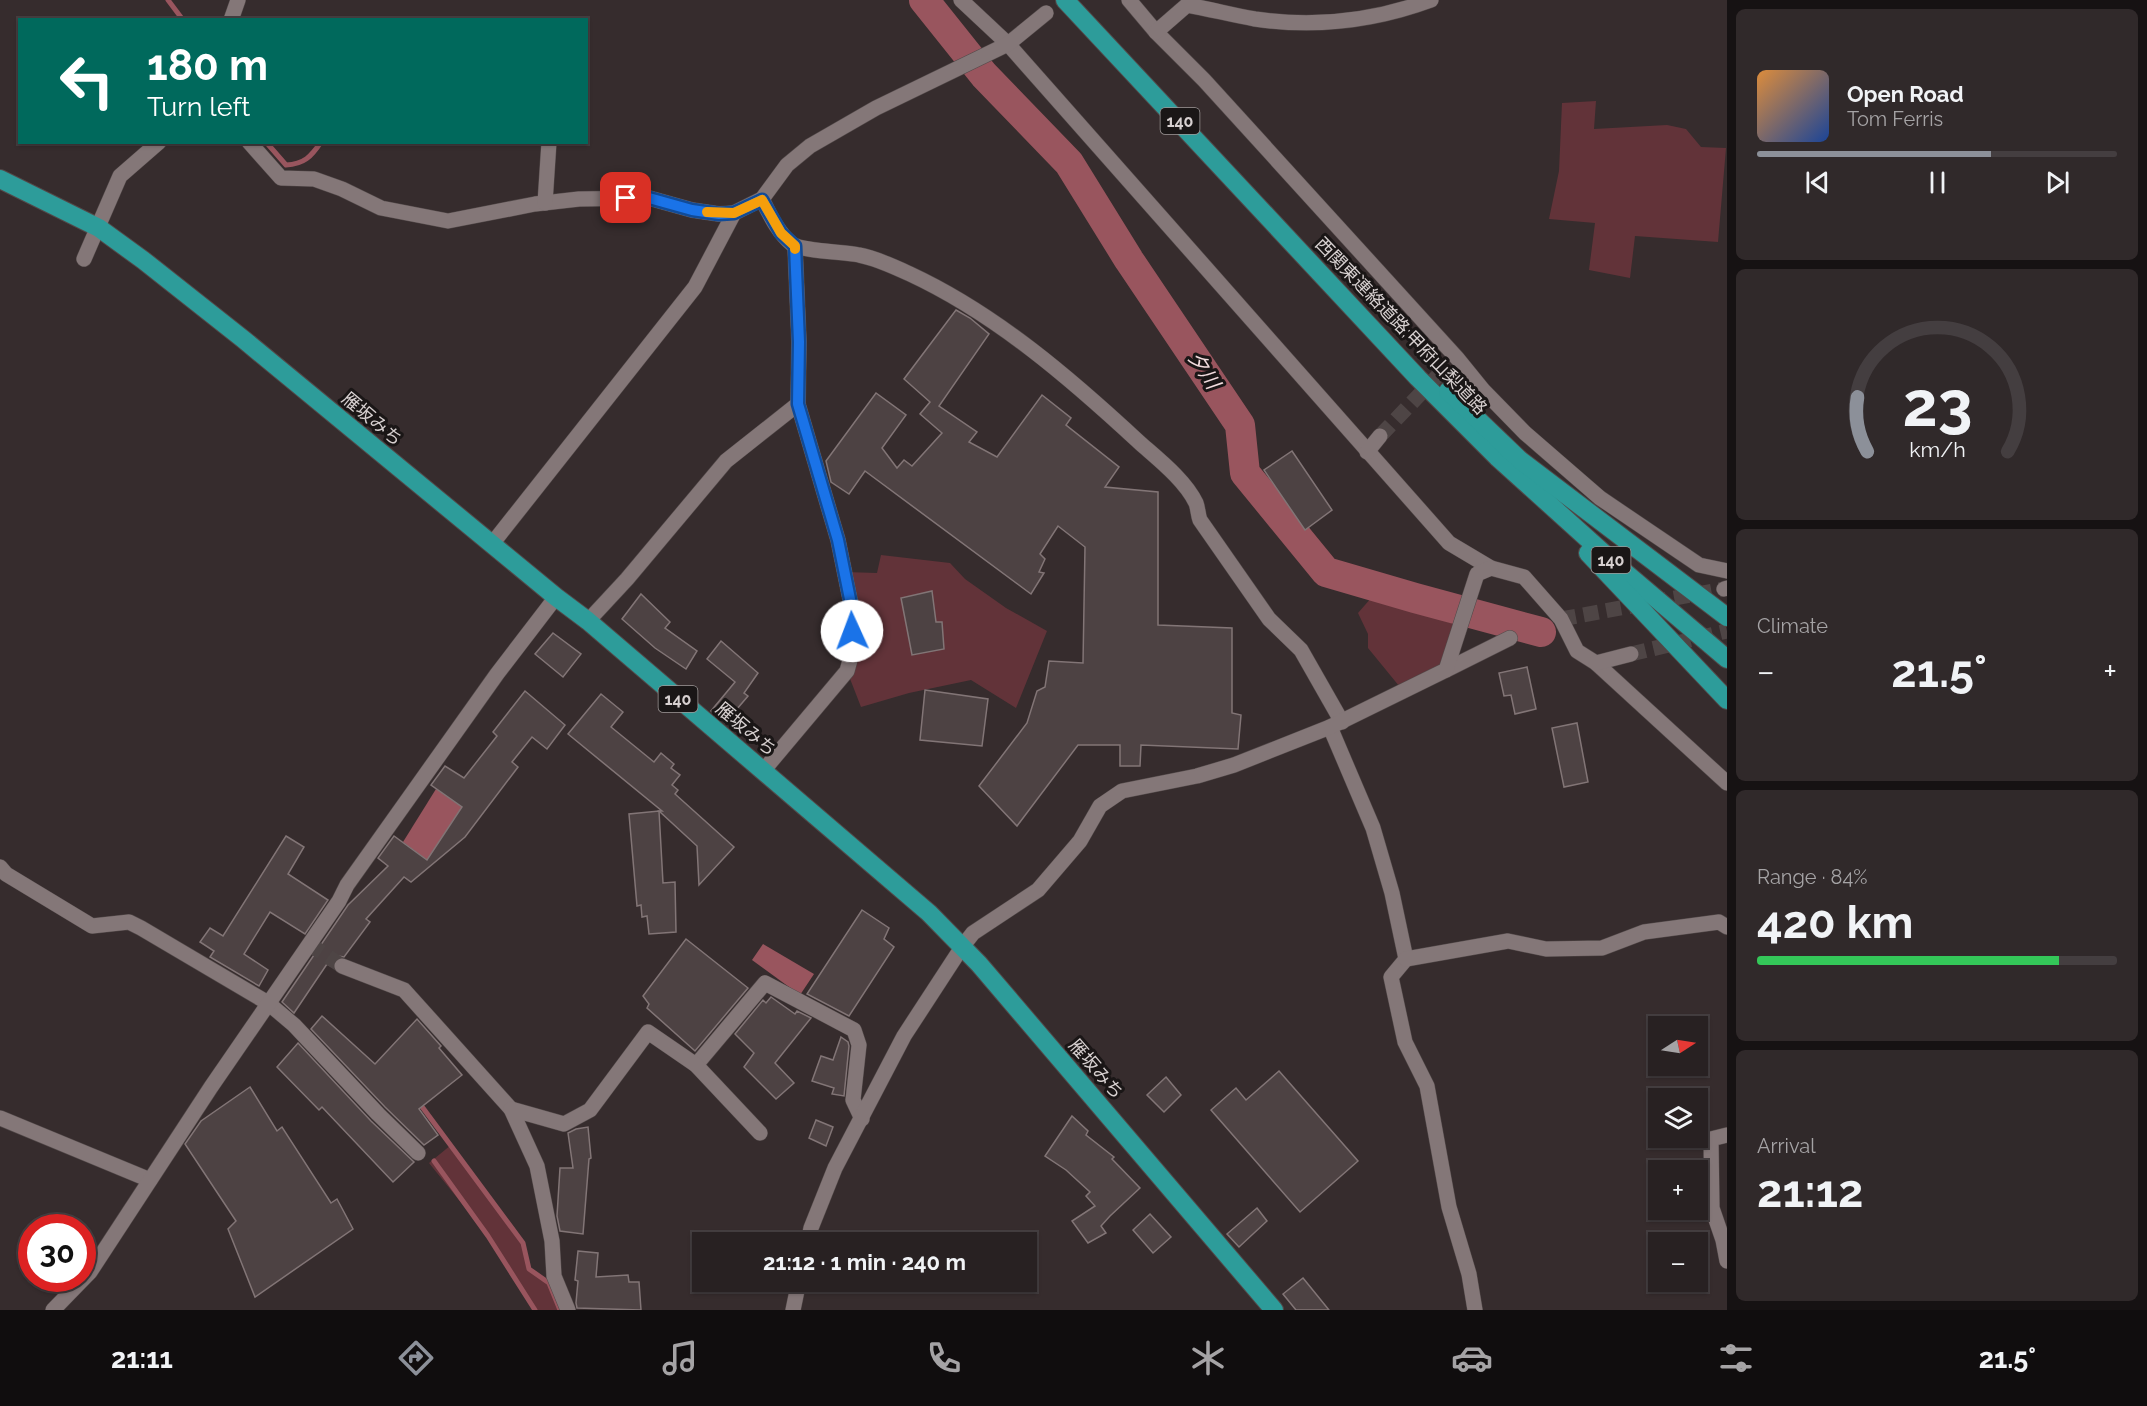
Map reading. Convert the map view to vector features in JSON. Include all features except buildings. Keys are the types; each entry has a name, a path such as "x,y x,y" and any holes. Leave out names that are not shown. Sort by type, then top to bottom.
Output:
{"highway":[{"name":"西関東連絡道路;甲府山梨道路","path":"1065,0 1418,378 1497,457 1620,568 1727,659"},
{"name":"雁坂みち","path":"0,179 99,228 243,339 588,621 913,898 979,964 1274,1310"},
{"path":"1293,243 1520,460 1727,617"},
{"path":"1497,457 1727,700"}],"street":[{"path":"232,18 238,0"},
{"path":"961,0 1008,44 1449,543 1491,567 1524,577 1561,619 1577,651 1596,663 1727,783"},
{"path":"1129,0 1156,32 1204,80 1452,362 1525,433 1600,498 1699,565 1727,571"},
{"path":"1156,32 1187,5 1255,19 1301,23 1353,21 1431,0"},
{"path":"251,144 281,178 314,179 342,189 381,208 448,221 579,199 649,198 692,210 719,214 734,213 762,200 787,165 810,146 876,108 1008,44 1046,13"},
{"path":"84,259 120,176 157,144"},
{"path":"545,203 549,144"},
{"path":"762,200 781,233 795,246 862,255 910,274 974,309 1012,336 1120,424 1175,475 1196,503 1200,520 1269,619 1301,650 1336,724 1373,828 1392,894 1406,959"},
{"path":"492,544 695,287 734,213"},
{"path":"763,771 847,671 852,652 852,609 838,540 798,404 799,342 795,246"},
{"path":"588,621 627,579 726,461 798,404"},
{"path":"1367,452 1380,436"},
{"path":"1446,670 1478,574 1491,567"},
{"path":"53,1310 90,1272 339,901 347,885 497,674 556,597"},
{"path":"810,1232 835,1168 904,1036 963,947 973,933 1038,890 1080,841 1100,806 1122,791 1197,776 1251,758 1336,724 1510,638"},
{"path":"1596,663 1631,654"},
{"path":"0,867 6,874 92,926 129,922 141,927 268,1004 294,1025 418,1153"},
{"path":"1475,1310 1469,1274 1449,1207 1427,1086 1405,1042 1391,977 1406,959 1508,942 1546,949 1602,948 1644,932 1719,922 1727,927"},
{"path":"342,966 405,990 511,1109 537,1166 552,1241 555,1276 568,1310"},
{"path":"696,1065 765,983 854,1030 859,1045 854,1100 862,1119"},
{"path":"511,1109 564,1124 590,1110 648,1032 696,1065 760,1133"},
{"path":"0,1118 150,1180"},
{"path":"1727,1135 1711,1139 1712,1208 1723,1240 1727,1261"},
{"path":"793,1310 797,1292"}],"shaded area":[{"path":"1596,101 1594,129 1667,125 1686,129 1701,147 1726,148 1718,242 1635,236 1630,278 1589,270 1595,223 1549,219 1559,171 1562,103"},
{"path":"881,555 950,563 965,579 1006,608 1047,631 1016,708 971,680 909,693 861,707 847,671 845,572 877,573","holes":["931,591 936,622 942,622 944,649 912,655 901,598"]},
{"path":"1372,597 1460,626 1446,670 1404,692 1368,648 1368,634 1358,613"},
{"path":"436,789 462,807 427,860 403,842"},
{"path":"763,944 814,974 800,995 752,960"},
{"path":"451,1145 523,1243 529,1269 549,1283 560,1310 535,1310 488,1236 429,1163"}],"waterway":[{"path":"168,0 182,18"},
{"name":"夕川","path":"924,0 984,75 1069,163 1129,260 1240,425 1245,473 1326,572 1541,632"},
{"path":"268,144 286,165 306,159 320,144"},
{"path":"423,1108 523,1243 529,1269 549,1283 560,1310"},
{"path":"434,1161 488,1236 535,1310"}],"tunnel":[{"path":"1380,436 1447,366"},
{"path":"1561,619 1724,589"},
{"path":"1631,654 1727,631"},
{"path":"309,944 342,966"}],"slow traffic":[{"path":"707,212 734,213 762,200 781,233 795,246 795,249"}],"route":[{"path":"626,198 649,198 692,210 719,214 734,213 762,200 781,233 795,246 799,342 798,404 838,540 852,609 852,631"}]}
